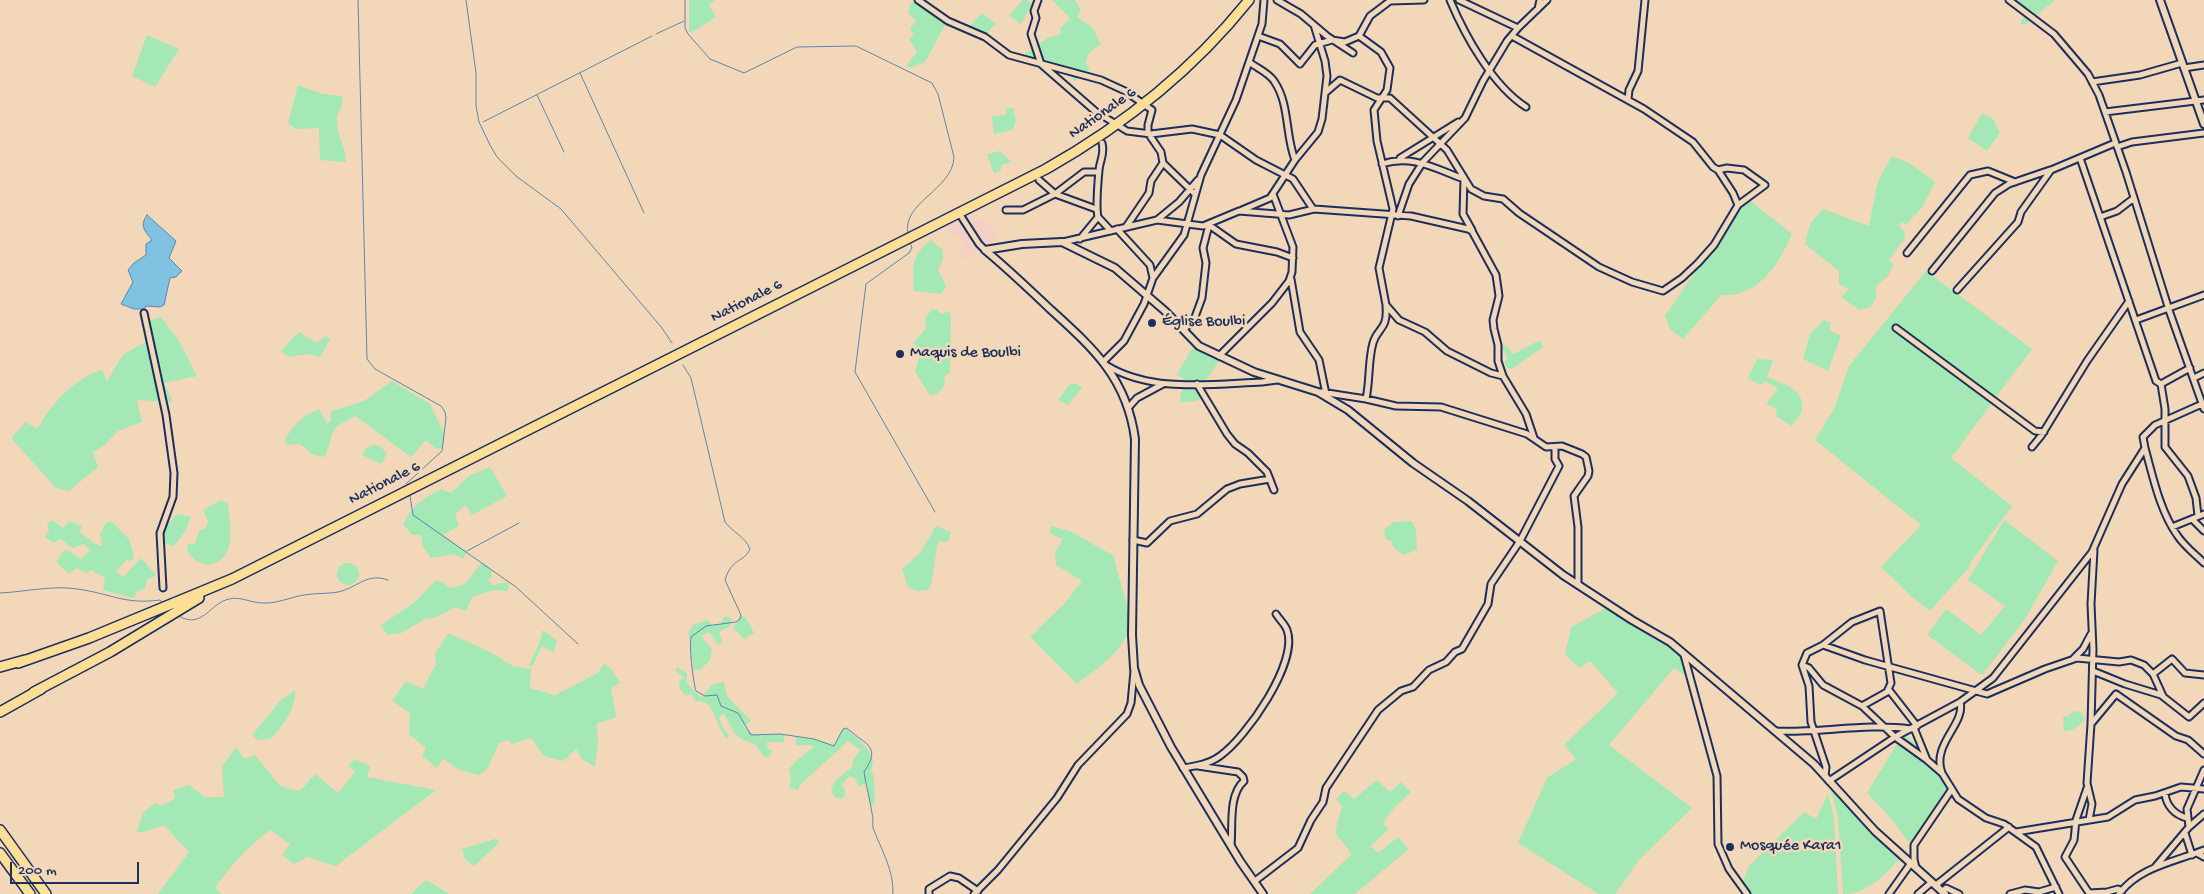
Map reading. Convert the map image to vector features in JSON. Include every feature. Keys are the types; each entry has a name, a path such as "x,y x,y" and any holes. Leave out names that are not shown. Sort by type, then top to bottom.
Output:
{"main road":[{"name":"Nationale 6","path":"0,668 88,638 224,582 959,213 1072,154 1116,126 1145,104 1208,48 1249,0"},
{"name":"Nationale 6","path":"0,710 110,652 224,582"},
{"path":"0,823 44,891"},
{"path":"0,830 44,891"},
{"path":"0,853 30,894"},
{"path":"0,857 30,894"}],"street":[{"path":"918,0 949,22 985,37 1009,55 1100,80 1120,88 1145,104 1152,110 1148,133 1160,152 1163,163 1195,194"},
{"path":"1038,0 1034,11 1036,18 1031,34 1041,64 1089,106 1116,126 1127,131 1159,134 1192,128 1220,135 1297,184 1313,210"},
{"path":"1105,363 1124,341 1147,295 1153,278 1176,249 1187,225 1200,178 1236,100 1258,36 1264,0"},
{"path":"1277,0 1301,14 1332,40 1353,53"},
{"path":"1258,36 1280,44 1300,64 1311,47 1319,43 1332,40 1345,42 1359,36 1365,22 1376,10 1392,0 1424,0"},
{"path":"1450,0 1462,26 1500,85 1526,107"},
{"path":"1459,0 1518,28"},
{"path":"1538,10 1540,0"},
{"path":"1366,399 1373,341 1386,321 1386,305 1379,268 1395,216 1409,184 1423,162 1465,118 1490,70 1518,28 1547,0"},
{"path":"1628,99 1629,90 1638,71 1645,0"},
{"path":"2009,0 2054,34 2088,74 2105,112 2168,309 2203,407 2155,425 2143,437 2144,448 2157,490 2172,527 2178,537 2204,563"},
{"path":"2160,0 2204,124"},
{"path":"985,250 1022,244 1062,242 1157,220 1187,225 1209,225 1239,211 1263,203 1274,194 1284,175 1318,132 1325,93 1325,61 1314,25"},
{"path":"1359,36 1377,48 1390,68 1388,90 1374,110 1377,141 1395,216"},
{"path":"1512,36 1628,99 1694,142 1710,165 1718,170 1733,192 1738,205"},
{"path":"1249,62 1274,80 1285,109 1288,137 1295,160"},
{"path":"2092,82 2183,66 2204,65"},
{"path":"1325,93 1340,80 1377,98 1390,98 1435,137 1452,156 1469,186 1479,193 1503,199 1519,213 1570,246 1583,258 1624,279 1663,291 1682,278 1714,245 1738,205 1764,184 1744,170 1727,168 1718,170"},
{"path":"2105,112 2204,100"},
{"path":"1382,164 1397,160 1465,118"},
{"path":"1932,271 1995,194 2015,182 2116,145 2204,133"},
{"path":"1102,144 1104,153 1099,172 1096,209 1098,217 1111,231"},
{"path":"2080,158 2156,381 2161,384"},
{"path":"1397,160 1423,162 1464,179"},
{"path":"1126,227 1149,193 1151,181 1163,163"},
{"path":"1957,290 2018,222 2020,212 2051,170"},
{"path":"1907,253 1970,175 1988,171 2015,182"},
{"path":"1006,210 1023,210 1055,194 1084,172 1099,172"},
{"path":"1157,220 1190,190 1200,178"},
{"path":"1464,179 1463,214 1496,275 1499,296 1493,320 1498,345 1498,361 1503,376 1526,414 1534,438"},
{"path":"1039,180 1055,194 1096,209"},
{"path":"1274,194 1291,240 1293,258 1291,276 1300,332 1319,360 1326,393 1330,399"},
{"path":"2100,217 2116,211 2134,198"},
{"path":"1239,211 1289,215 1313,210 1395,216 1426,219 1472,231"},
{"path":"929,894 929,889 950,876 959,878 976,892 1057,798 1078,765 1127,714 1131,703 1134,668 1132,635 1135,439 1128,408 1121,389 1105,363 1084,338 978,244 959,213"},
{"path":"1079,239 1098,217"},
{"path":"1209,225 1236,244 1277,252 1293,258"},
{"path":"1184,330 1195,317 1202,298 1206,263 1203,248 1209,225"},
{"path":"1118,230 1150,265 1153,278"},
{"path":"1062,242 1115,268 1147,295 1199,346 1219,356 1278,380 1318,392 1366,399 1396,406 1441,407 1499,424 1534,438 1546,447 1562,446 1582,454 1586,457 1588,476 1574,496 1578,527 1578,585"},
{"path":"1219,356 1272,303 1291,276"},
{"path":"2136,320 2204,295"},
{"path":"2032,447 2044,432 2087,361 2129,302"},
{"path":"1386,305 1399,320 1424,332 1447,351 1503,376"},
{"path":"144,313 166,416 174,473 172,497 160,533 163,588"},
{"path":"1896,328 2035,431 2044,432"},
{"path":"1105,363 1120,372 1163,384 1278,380"},
{"path":"2161,384 2190,368"},
{"path":"2194,378 2204,373"},
{"path":"1128,408 1137,398 1163,384"},
{"path":"1197,384 1235,444 1263,467 1274,490"},
{"path":"2161,384 2165,447 2188,476 2196,498 2195,517 2204,531"},
{"path":"1318,392 1348,410 1413,463 1468,500 1578,585 1684,653 1814,764 1875,831 1944,893 1946,888 1958,894"},
{"path":"1255,881 1294,852 1302,843 1311,820 1324,800 1326,788 1378,710 1401,691 1412,687 1429,670 1446,662 1455,652 1461,650 1488,604 1490,586 1520,542 1559,466 1555,459 1554,448"},
{"path":"1827,779 1895,737 1960,702 1993,678 2080,569 2094,548 2122,484 2144,448"},
{"path":"1133,540 1147,543 1170,520 1197,514 1227,489 1240,484 1270,479"},
{"path":"2172,527 2204,514"},
{"path":"2094,548 2091,633 2093,658 2087,788 2075,823 2074,840 2065,857 2083,887 2094,894 2118,889 2120,892 2129,882 2155,866 2204,850"},
{"path":"1827,779 1824,760 1813,731 1809,710 1809,686 1802,665 1808,653 1823,645 1852,622 1880,611 1892,683 1889,690 1862,706"},
{"path":"1184,768 1198,766 1218,758 1249,727 1271,695 1285,662 1288,639 1287,629 1276,614"},
{"path":"1823,645 1975,692 1990,694 2072,659 2083,649 2091,633"},
{"path":"1684,653 1716,776 1718,844 1730,869 1747,894"},
{"path":"2072,659 2131,660 2144,665 2153,674 2163,696"},
{"path":"2153,674 2172,660 2186,673 2204,675"},
{"path":"1802,665 1809,668 1822,685 1862,706 1895,737 1942,773"},
{"path":"1134,668 1138,685 1154,718 1263,894"},
{"path":"2092,671 2163,696 2189,717 2204,702"},
{"path":"2091,724 2125,684"},
{"path":"1889,690 1914,728 1927,760"},
{"path":"2116,694 2176,736 2188,740 2204,754"},
{"path":"1960,702 1959,719 1947,735 1942,750 1940,766 1942,773 1958,799 1982,816 2009,827 2036,847 2059,894"},
{"path":"1775,731 1813,731 1857,726 1914,728"},
{"path":"1198,766 1238,772 1243,777 1244,781 1238,786 1234,800 1231,845"},
{"path":"2189,826 2187,809 2204,770"},
{"path":"2016,832 2108,817 2135,800 2181,787 2204,789"},
{"path":"2087,788 2092,804 2089,820"},
{"path":"1889,894 1914,866 1914,845 1952,789"},
{"path":"2165,793 2166,802 2172,810 2187,818"},
{"path":"2155,866 2189,826 2204,814"},
{"path":"1918,894 2009,827"},
{"path":"2184,833 2194,854 2204,857"},
{"path":"2010,894 2025,890 2039,892 2056,887"}],"shaded area":[{"path":"970,211 974,217 983,218 999,234 991,248 978,248 969,261 958,254 965,245 956,234 952,236 944,224"}],"green space":[{"path":"689,0 715,0 709,5 716,17 691,33 689,31"},
{"path":"916,0 930,12 947,21 925,62 911,68 906,66 917,52 909,39 914,35 910,29 916,21 908,13 910,4"},
{"path":"1023,0 1028,0 1032,4 1021,24 1009,15"},
{"path":"1052,0 1075,0 1081,10 1077,17 1093,28 1101,45 1092,50 1088,55 1086,64 1090,69 1087,72 1081,71 1076,81 1071,78 1071,74 1024,57 1026,52 1046,39 1061,33 1060,29 1070,18"},
{"path":"2019,0 2055,0 2025,25 2020,24 2026,12 2021,9"},
{"path":"982,13 996,24 985,35 968,28"},
{"path":"147,35 179,49 155,87 132,76"},
{"path":"298,85 323,94 342,96 337,125 346,162 320,160 319,128 296,129 288,123"},
{"path":"1013,108 1016,120 1013,130 994,134 992,116 1006,115 1006,109"},
{"path":"1982,113 1993,119 2000,133 1987,151 1968,138"},
{"path":"1000,151 1012,162 1001,165 1001,170 994,173 987,154"},
{"path":"1892,156 1909,163 1935,182 1923,206 1906,225 1902,222 1899,226 1904,231 1905,238 1889,260 1894,265 1887,277 1876,286 1876,299 1870,307 1859,310 1841,297 1849,289 1839,284 1839,271 1805,244 1810,224 1823,209 1869,226 1878,181"},
{"path":"1748,199 1792,234 1787,245 1781,257 1766,277 1746,291 1721,295 1683,339 1670,329 1665,316 1740,206"},
{"path":"931,240 943,250 943,259 938,270 946,286 942,294 914,291 914,262 919,251"},
{"path":"1926,271 2032,349 1951,458 2012,506 1970,563 1971,565 1930,611 1911,596 1881,567 1921,525 1815,440 1834,409 1849,366"},
{"path":"936,309 941,314 947,311 951,314 950,372 944,377 945,385 937,394 930,395 915,372 919,357 913,351 916,346 913,343 926,328 925,319 931,310"},
{"path":"161,317 179,341 197,376 164,383 173,402 137,400 142,422 118,431 105,445 93,452 98,467 69,491 56,488 11,438 26,422 37,429 56,402 82,379 102,370 107,381 123,355 145,342 142,323"},
{"path":"1824,320 1831,323 1829,330 1841,336 1828,371 1803,359 1810,334"},
{"path":"299,332 317,343 326,336 330,339 320,357 308,354 289,357 281,351"},
{"path":"1540,340 1543,347 1512,369 1507,368 1504,362 1508,358 1502,347 1506,345 1514,354"},
{"path":"1199,346 1221,358 1202,386 1200,400 1181,403 1180,396 1186,381 1177,374 1191,350"},
{"path":"1757,359 1773,360 1767,377 1791,388 1800,396 1802,411 1792,426 1777,417 1776,408 1766,404 1778,389 1766,381 1760,385 1748,378"},
{"path":"392,381 430,404 444,433 443,446 440,449 435,448 426,440 411,457 355,416 335,429 325,457 313,455 300,444 287,445 284,442 294,426 307,415 319,409 327,424 331,420 330,415 332,411 364,401"},
{"path":"1076,383 1082,388 1068,405 1058,400 1069,385"},
{"path":"380,446 387,453 382,464 362,455 367,447"},
{"path":"490,467 507,496 472,515 466,505 455,514 459,526 443,535 467,552 463,559 455,554 431,558 423,547 421,535 412,535 403,524 406,518 414,507 430,495 442,489 451,493 469,476"},
{"path":"221,500 228,504 230,542 224,557 217,562 207,565 195,560 187,551 188,544 195,544 199,531 206,528 208,521 203,510"},
{"path":"177,514 191,517 185,532 174,546 164,543 160,533"},
{"path":"52,520 63,528 70,521 82,526 80,532 95,544 102,546 100,534 106,523 111,521 129,539 134,557 130,562 127,559 116,571 123,577 141,558 156,575 147,580 145,589 139,590 133,598 103,590 105,578 91,570 87,573 76,568 69,574 56,562 64,550 81,559 90,550 84,544 72,548 61,539 53,543 45,537 49,530 47,523"},
{"path":"2004,520 2058,561 2025,619 1982,675 1927,635 1946,609 1981,635 2005,606 1968,580"},
{"path":"1412,521 1416,531 1417,550 1403,555 1393,547 1392,541 1386,540 1384,529 1394,522"},
{"path":"936,526 951,532 948,542 938,541 931,585 928,590 918,591 908,587 902,569 921,552"},
{"path":"1051,526 1070,531 1114,556 1129,616 1129,627 1120,647 1103,664 1077,684 1030,637 1065,603 1082,581 1056,565 1055,553 1063,539 1050,534"},
{"path":"482,562 490,568 492,576 488,581 493,585 507,582 509,586 507,591 494,590 472,597 466,611 455,607 437,617 425,619 401,633 388,635 380,626 416,601 435,581 443,582 450,588 465,584"},
{"path":"348,563 358,570 359,574 352,584 348,585 338,578 337,574 344,564"},
{"path":"1606,608 1658,638 1682,655 1688,677 1674,668 1609,745 1692,808 1639,860 1615,894 1599,894 1518,843 1547,778 1576,759 1564,745 1618,693 1590,661 1579,668 1565,655 1571,627"},
{"path":"741,615 746,618 754,633 744,639 733,628"},
{"path":"725,616 732,619 729,627 719,632 722,642 718,645 710,632 701,636 712,648 710,661 699,670 694,670 688,633 694,624 707,620 713,626 720,624"},
{"path":"542,631 545,631 557,641 554,653 542,646 532,667 529,665"},
{"path":"448,633 490,652 513,666 531,669 530,688 555,695 598,673 604,663 612,670 620,683 611,688 616,717 596,724 598,740 595,767 582,759 576,749 563,761 544,756 531,738 512,744 508,740 499,743 488,768 480,775 462,771 443,759 437,768 422,756 426,748 409,734 410,713 392,701 406,681 423,689 436,664 435,654"},
{"path":"677,667 687,673 687,683 701,698 713,684 724,682 727,696 751,721 744,725 747,730 760,735 784,735 784,742 767,742 767,747 772,751 770,756 765,758 755,744 743,740 735,734 724,714 719,717 722,726 729,735 727,739 708,704 695,701 691,694 686,696 680,689 679,681 684,678 675,670"},
{"path":"295,690 291,710 275,734 270,739 258,740 252,735 281,700"},
{"path":"2074,711 2081,712 2085,720 2074,729 2064,731 2063,717 2068,716"},
{"path":"846,728 867,748 873,761 871,772 874,776 875,804 869,804 867,782 858,787 856,779 850,776 841,785 845,789 845,795 842,799 836,798 831,791 834,782 853,766 853,760 861,750 848,741 800,785 798,791 789,787 791,778 789,769 798,759 814,747 810,745 796,745 796,737 814,739 834,745 843,729"},
{"path":"1906,735 1942,773 1952,791 1940,812 1915,846 1906,839 1891,818 1867,793 1900,739"},
{"path":"236,747 244,759 255,755 280,786 300,791 315,774 338,793 355,772 348,766 354,759 370,766 367,777 436,790 336,866 308,857 294,864 282,855 290,844 270,830 247,849 215,888 222,894 158,894 189,852 164,825 140,833 137,831 143,813 155,803 162,806 175,798 173,790 189,785 205,797 224,797 222,767"},
{"path":"1377,780 1390,792 1401,782 1411,792 1394,808 1383,823 1389,829 1371,846 1378,853 1398,837 1409,849 1355,894 1310,894 1352,854 1335,833 1342,806 1336,799 1344,791 1354,799"},
{"path":"1830,785 1900,859 1867,887 1852,893 1843,894 1838,818"},
{"path":"1828,794 1834,817 1838,894 1749,894 1743,882 1749,866 1804,812 1816,819"},
{"path":"495,839 499,840 498,844 475,865 472,865 465,859 462,849"},
{"path":"426,880 450,894 411,894"}],"water":[{"path":"147,215 176,241 169,258 182,271 176,277 170,278 164,305 134,309 121,304 133,282 128,270 134,263 146,255 146,244 152,240 143,225"}],"waterway":[{"path":"358,0 367,359 375,369 441,406 446,418 442,451 406,484"},
{"path":"466,0 476,73 476,106 479,122 497,157 516,176 561,209 662,328 672,343"},
{"path":"685,0 685,28 688,34 710,59 744,73 797,47 856,46 932,83 938,94 954,157 951,168 945,178 912,213 908,223 908,234"},
{"path":"656,34 684,21"},
{"path":"483,122 652,36"},
{"path":"580,73 644,213"},
{"path":"537,95 564,152"},
{"path":"910,242 912,248 909,253 866,284 855,372 935,512"},
{"path":"683,365 691,378 725,522 745,541 750,549 745,557 731,567 725,580 741,615 740,619 736,622 706,626 691,637 696,691 705,696 717,695 721,706 738,713 751,735 780,734 814,739 834,746 843,729 846,728 868,745 872,753 864,772 873,815 873,828 889,868 893,894"},
{"path":"410,496 413,515 516,587 578,644"},
{"path":"467,551 519,523"},
{"path":"179,616 194,620 200,618 222,601 229,599 237,598 268,603 304,595 338,592 368,579 381,578 388,580"},
{"path":"0,593 68,588 127,600 160,600 163,603"}],"place":[{"name":"Église Boulbi","path":"1152,323"},
{"name":"Maquis de Boulbi","path":"900,354"},
{"name":"Mosquée Kara1","path":"1730,847"}]}
